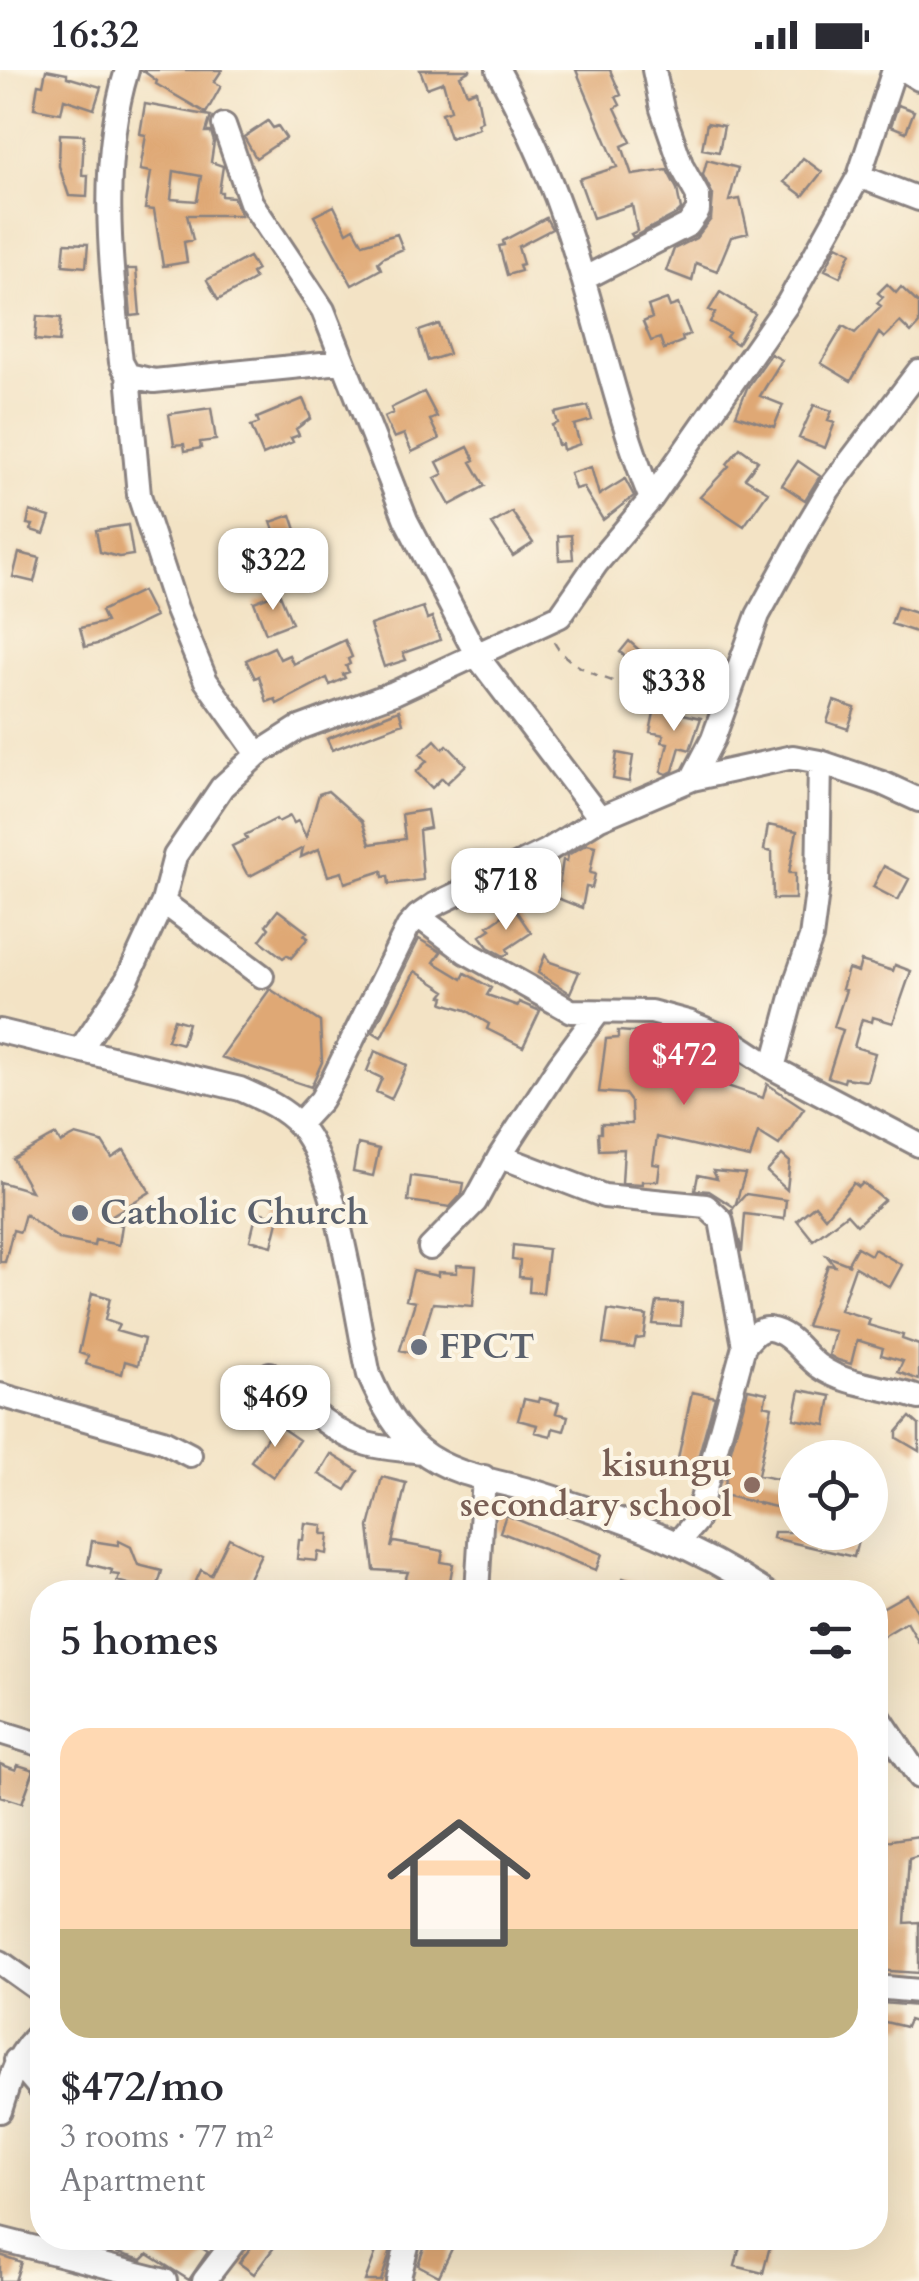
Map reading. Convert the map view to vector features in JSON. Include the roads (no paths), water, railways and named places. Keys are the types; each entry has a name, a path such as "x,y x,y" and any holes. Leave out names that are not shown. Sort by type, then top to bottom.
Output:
{"street":[{"path":"128,70 114,132 109,244 121,362 128,375 139,494 176,608 206,682 258,754"},
{"path":"498,70 551,182 583,279 616,403 651,499"},
{"path":"583,279 688,225 696,216 698,196 682,167 654,70"},
{"path":"80,1050 127,980 164,902 174,856 222,786 258,754 297,729 394,694 560,616 596,564 651,499 788,303 859,176 894,70"},
{"path":"904,70 919,79"},
{"path":"224,125 251,202 323,310 406,520 477,656 600,818"},
{"path":"859,176 919,198"},
{"path":"128,375 154,381 341,362"},
{"path":"692,780 714,738 758,615 814,514 919,371"},
{"path":"299,1124 327,1090 408,926 434,905 545,852 600,818 692,780 793,757 882,782 919,800"},
{"path":"773,1068 811,938 818,884 820,762"},
{"path":"164,902 262,976"},
{"path":"418,916 466,952 571,1011 650,1012 688,1022 730,1040 773,1068 919,1145"},
{"path":"430,1248 475,1202 500,1156 598,1012"},
{"path":"0,1031 240,1089 274,1105 299,1124 324,1172 369,1376 398,1428 422,1452 447,1466 679,1542 747,1580"},
{"path":"500,1156 604,1196 706,1206 721,1220 744,1346 696,1521 679,1542"},
{"path":"744,1346 760,1330 768,1329 788,1337 817,1366 833,1374 919,1398"},
{"path":"270,1374 326,1423 348,1436 366,1444 422,1452"},
{"path":"0,1395 162,1442 190,1455"},
{"path":"478,1580 484,1477"},
{"path":"888,1730 919,1778"},
{"path":"0,1732 30,1741"},
{"path":"0,1962 30,1983"},
{"path":"888,1988 919,1991"},
{"path":"0,2111 16,2060 30,2041"},
{"path":"16,2060 30,2077"},
{"path":"0,2240 30,2247"},
{"path":"40,2250 165,2281"},
{"path":"204,2281 228,2250"},
{"path":"398,2281 406,2250"}],"place":[{"name":"Catholic Church","path":"80,1213"},
{"name":"FPCT","path":"419,1347"},
{"name":"kisungu secondary school","path":"752,1485"}]}
